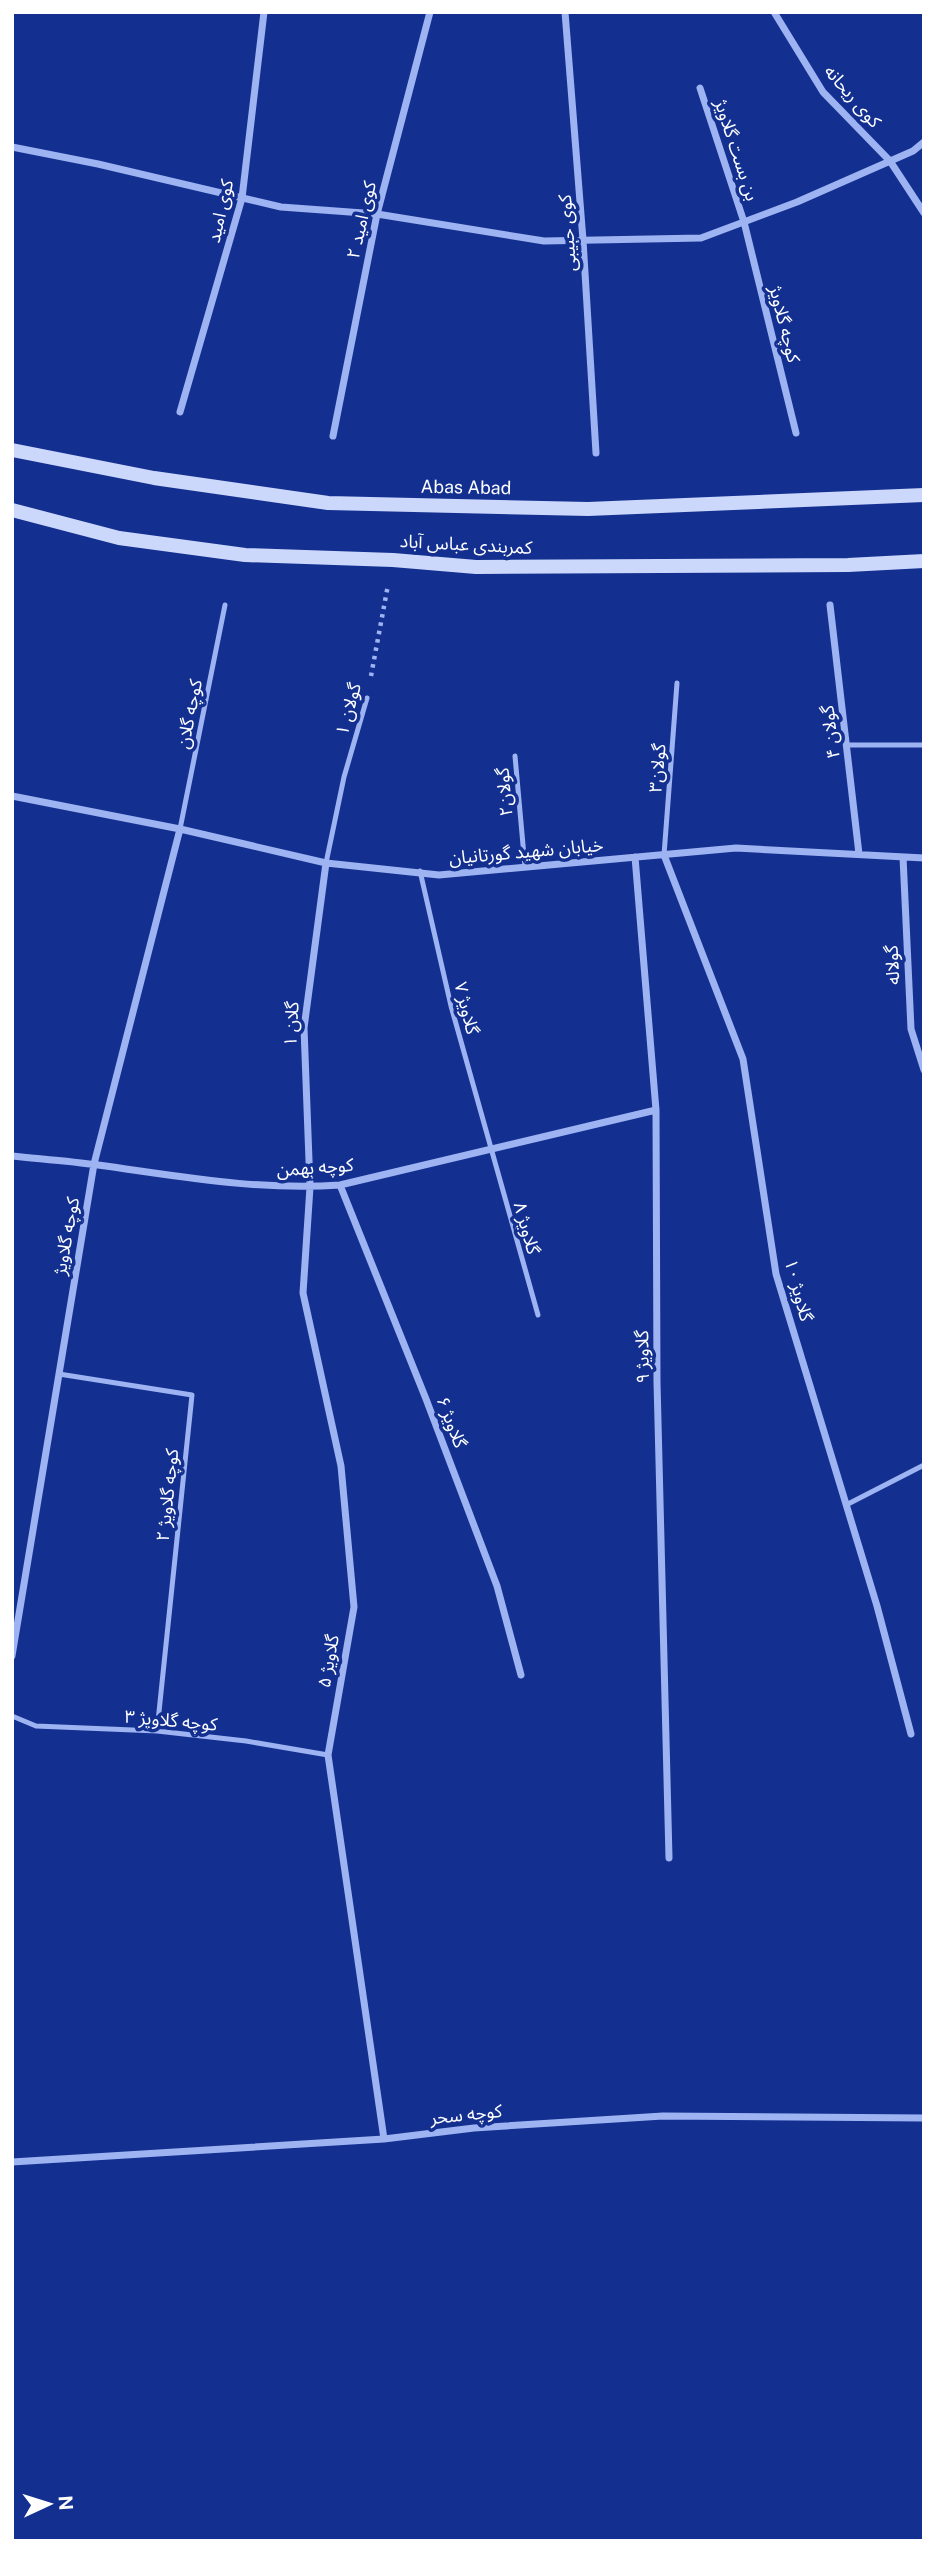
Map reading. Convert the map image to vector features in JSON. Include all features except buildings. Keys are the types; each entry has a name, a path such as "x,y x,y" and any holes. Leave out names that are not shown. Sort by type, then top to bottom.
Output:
{"main road":[{"name":"Abas Abad","path":"12,450 178,482 328,503 588,509 924,495"},
{"name":"کمربندی عباس آباد","path":"12,510 119,538 245,555 393,560 476,567 834,565 924,561"}],"street":[{"name":"کوی امید","path":"180,412 242,198 264,12"},
{"name":"کوی امید ۲","path":"333,436 377,214 430,12"},
{"name":"کوی حبیبی","path":"565,12 596,453"},
{"name":"کوی ریحانه","path":"774,12 823,92 890,161 924,213"},
{"name":"بن بست گلاویژ","path":"699,88 744,222"},
{"path":"12,147 98,164 281,207 377,214 544,241 701,238 797,202 913,151 924,142"},
{"name":"کوچه گلاویژ","path":"744,222 796,433"},
{"name":"گولان ۴","path":"830,605 859,854"},
{"name":"خیابان شهید گورتانیان","path":"12,796 180,829 326,863 439,875 736,848 924,858"},
{"name":"کوچه گلاویژ","path":"12,1656 94,1164 180,829"},
{"name":"گلاویژ ۱۰","path":"664,855 743,1059 776,1274 877,1606 911,1734"},
{"name":"گولاله","path":"903,857 911,1029 924,1070"},
{"name":"گلاویژ ۹","path":"635,858 656,1110 657,1382 669,1858"},
{"name":"گلان ۱","path":"310,1187 304,1028 326,863"},
{"name":"کوچه بهمن","path":"12,1156 94,1164 246,1186 340,1185 656,1110"},
{"name":"گلاویژ ۶","path":"340,1185 497,1586 521,1675"},
{"name":"گلاویژ ۵","path":"310,1187 303,1293 341,1466 354,1607 328,1755 384,2139"},
{"name":"کوچه سحر","path":"12,2162 384,2139 474,2128 663,2116 924,2118"}],"lane":[{"name":"کوچه گلان","path":"180,829 225,605"},
{"name":"گولان۳","path":"664,855 677,683"},
{"name":"گولان ۱","path":"326,863 344,777 367,698"},
{"path":"848,745 924,745"},
{"name":"گولان۲","path":"515,756 525,867"},
{"name":"گلاویژ ۷","path":"420,871 490,1150"},
{"name":"گلاویژ ۸","path":"490,1150 538,1315"},
{"name":"کوچه گلاویژ ۲","path":"59,1374 191,1395 157,1731"},
{"path":"846,1504 924,1465"},
{"name":"کوچه گلاویژ ۳","path":"12,1716 36,1726 157,1731 246,1741 328,1755"}],"path":[{"name":"گولان ۱","path":"367,698 393,560"}]}
